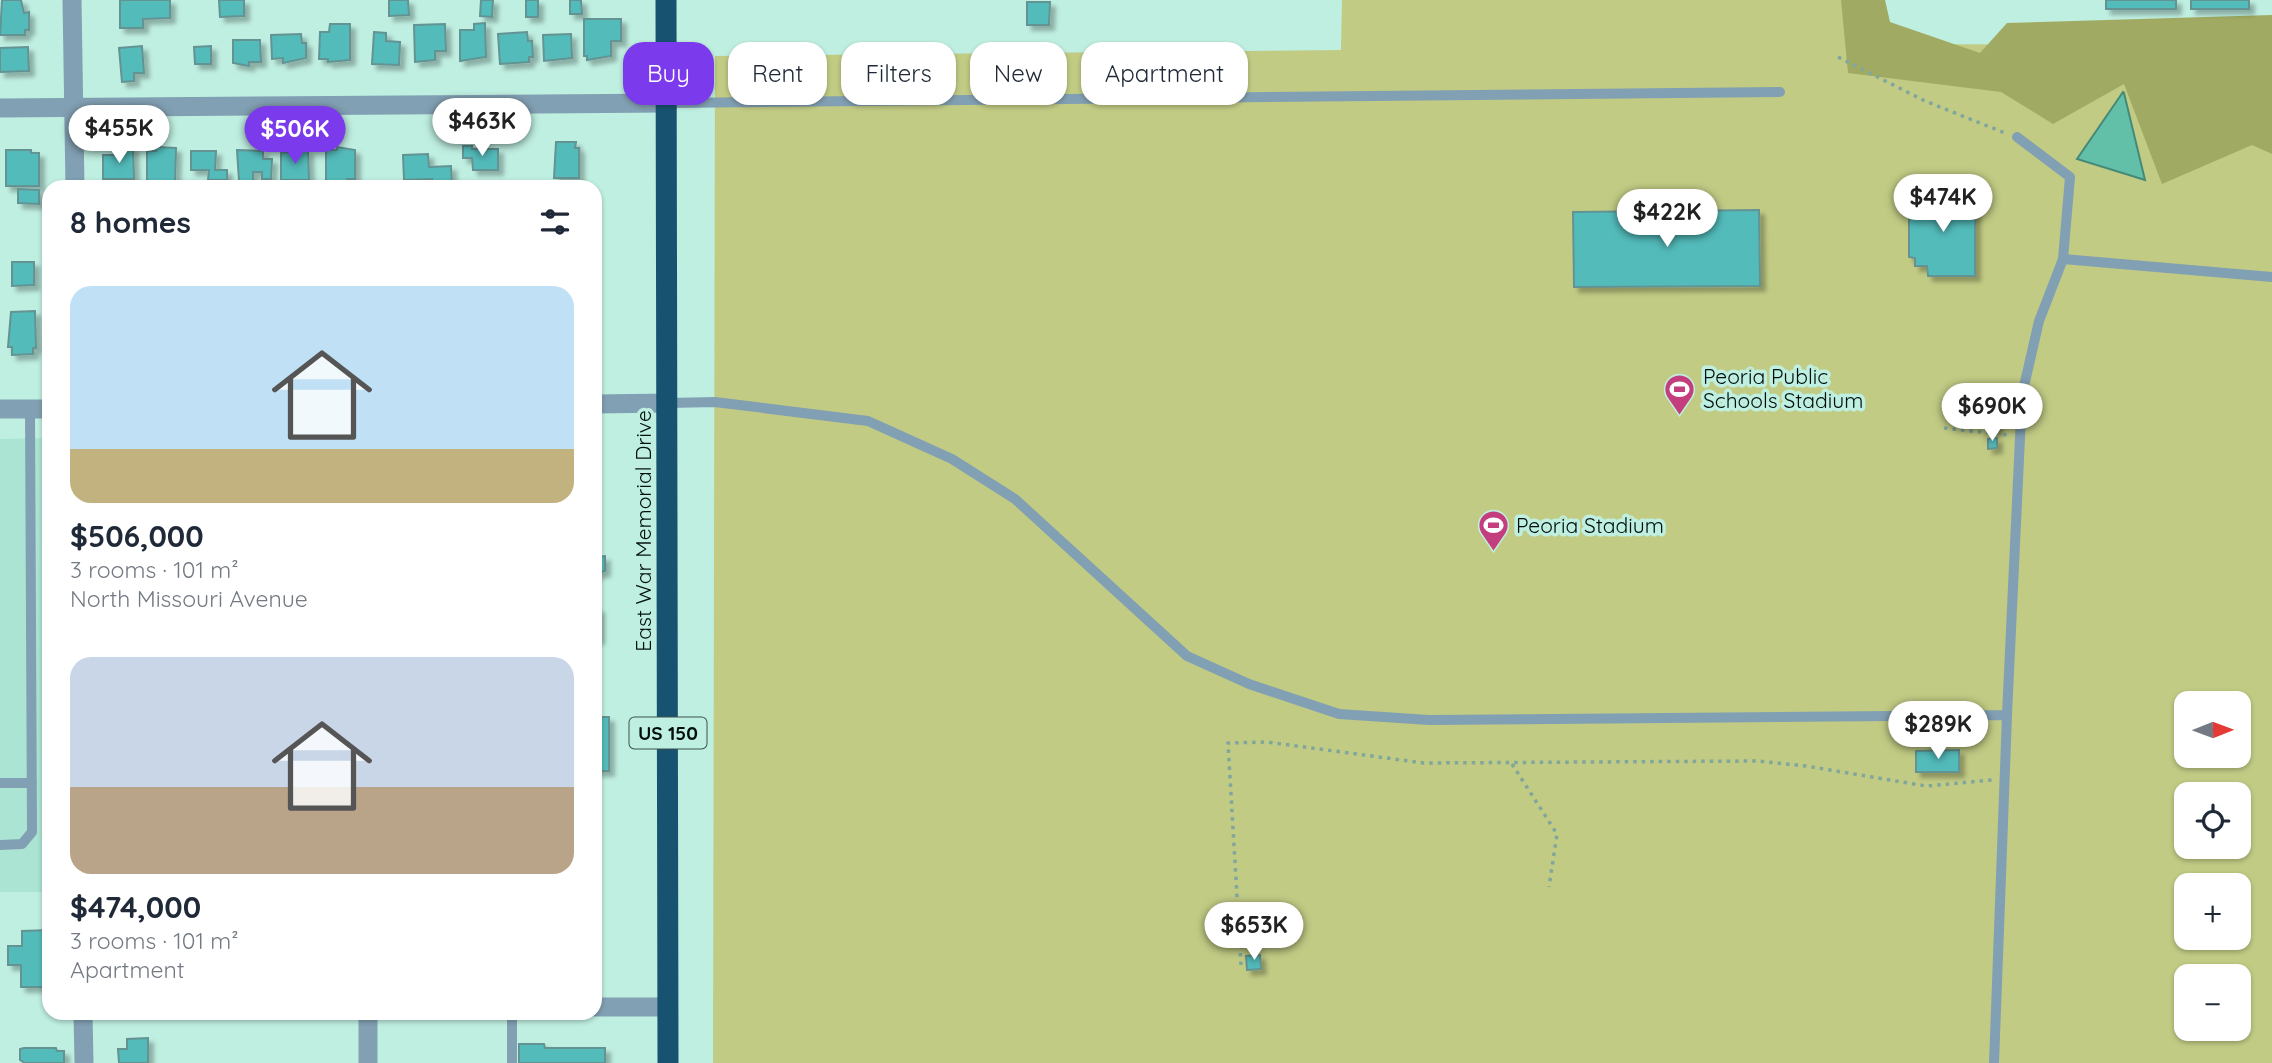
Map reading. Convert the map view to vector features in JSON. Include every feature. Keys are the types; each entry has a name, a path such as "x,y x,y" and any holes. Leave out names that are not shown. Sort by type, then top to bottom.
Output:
{"highway":[{"name":"East War Memorial Drive","path":"666,0 667,42"},
{"name":"East War Memorial Drive","path":"668,1063 669,105"}],"street":[{"path":"72,0 75,180"},
{"path":"0,108 623,103"},
{"path":"602,404 669,403"},
{"path":"0,409 40,409"},
{"path":"602,1007 668,1007"},
{"path":"83,1020 84,1063"},
{"path":"368,1020 368,1063"}],"lane":[{"path":"714,103 1780,92"},
{"path":"1994,1063 2022,395 2039,321 2063,260 2070,177 2017,137"},
{"path":"2063,260 2272,277"},
{"path":"669,403 715,402 868,421 952,459 1015,499 1187,656 1249,684 1339,714 1429,720 2007,715"},
{"path":"0,845 22,844 30,837 40,409"},
{"path":"0,783 32,782"},
{"path":"512,1020 512,1063"}],"path":[{"path":"1838,57 1925,101 2017,137"},
{"path":"1944,428 1985,435 2020,435"},
{"path":"1241,965 1228,743 1268,742 1424,763 1758,761 1806,766 1926,786 2005,778"},
{"path":"1512,764 1558,834 1549,887"},
{"path":"1240,947 1261,946"}],"shaded area":[{"name":"Peoria Stadium","path":"1342,0 1861,0 1862,44 2272,45 2272,1063 713,1063 715,56 728,56 728,105 827,105 827,55 841,55 841,105 956,105 956,54 970,54 970,105 1067,105 1067,53 1081,52 1081,105 1248,105 1248,51 1341,50"},
{"path":"1841,0 1885,0 1890,22 1980,53 2007,23 2272,15 2272,154 2252,145 2162,184 2124,84 2053,124 2001,92 1848,73"},
{"path":"2124,93 2145,180 2077,159"},
{"path":"42,438 42,892 0,892 0,439"}],"building":[{"path":"2,0 21,0 24,13 29,12 29,30 25,30 25,35 0,35"},
{"path":"120,0 170,0 170,18 143,19 143,28 120,28"},
{"path":"219,0 244,0 244,16 220,17"},
{"path":"389,0 408,0 409,15 389,16"},
{"path":"481,0 493,0 492,17 480,16"},
{"path":"526,0 538,0 538,17 526,17"},
{"path":"570,0 581,0 582,14 570,14"},
{"path":"2106,0 2176,0 2176,9 2106,9"},
{"path":"2191,0 2249,0 2249,9 2191,9"},
{"path":"1027,2 1050,2 1049,25 1027,25"},
{"path":"584,19 621,19 621,41 611,41 611,56 587,60 587,56 584,56"},
{"path":"485,23 486,57 460,61 460,30 474,30 474,24"},
{"path":"330,24 350,24 350,60 328,62 328,59 319,59 320,32 329,32"},
{"path":"445,24 446,51 435,51 435,60 415,62 414,25"},
{"path":"374,32 386,33 386,41 400,42 399,65 372,64"},
{"path":"527,32 528,41 532,41 533,57 529,57 529,62 500,64 498,34"},
{"path":"301,34 302,43 306,43 306,58 283,63 283,58 272,59 271,35"},
{"path":"571,34 572,58 544,61 543,35"},
{"path":"233,40 260,40 261,62 249,62 249,66 233,63"},
{"path":"142,46 144,73 134,73 134,81 122,82 119,48"},
{"path":"211,46 211,64 195,64 194,47"},
{"path":"28,47 29,71 0,72 0,48"},
{"path":"556,142 576,142 575,148 579,148 579,178 554,178"},
{"path":"463,146 472,146 472,149 498,149 498,170 473,170 472,158 463,158"},
{"path":"116,147 133,147 134,179 103,179 103,155 116,155"},
{"path":"156,147 176,148 175,180 147,180 147,151 156,151"},
{"path":"337,147 355,150 355,179 326,180 326,150 337,150"},
{"path":"6,150 31,150 31,153 39,153 39,186 6,186"},
{"path":"237,150 263,151 263,159 272,159 271,179 262,179 262,172 253,172 253,180 239,180"},
{"path":"308,150 309,180 281,180 281,153"},
{"path":"191,151 216,151 215,170 227,170 227,180 208,180 209,170 191,170"},
{"path":"428,154 429,167 451,166 452,180 404,180 403,155"},
{"path":"18,189 39,190 39,204 18,203"},
{"path":"1975,196 1975,276 1928,276 1927,266 1915,266 1915,258 1909,257 1909,207 1900,207 1901,198"},
{"path":"1759,210 1760,286 1574,287 1573,212"},
{"path":"12,262 34,262 34,285 12,286"},
{"path":"35,311 36,348 33,348 33,354 12,355 12,347 8,347 11,312"},
{"path":"1988,420 1997,420 1997,430 1988,430"},
{"path":"1997,438 1997,448 1988,449 1988,439"},
{"path":"602,556 605,556 605,571 602,572"},
{"path":"602,717 609,717 609,771 602,771"},
{"path":"1959,750 1959,772 1916,772 1916,751"},
{"path":"42,930 42,987 21,987 21,965 8,965 8,946 22,946 22,931"},
{"path":"1260,955 1261,969 1247,970 1246,956"},
{"path":"148,1038 148,1063 119,1063 118,1049 127,1049 127,1039"},
{"path":"519,1044 544,1044 545,1048 605,1048 605,1063 519,1063"},
{"path":"56,1048 57,1051 64,1051 64,1063 25,1063 20,1060 20,1049"}],"place":[{"name":"Peoria Public Schools Stadium","path":"1680,416"},
{"name":"Peoria Stadium","path":"1493,553"}]}
